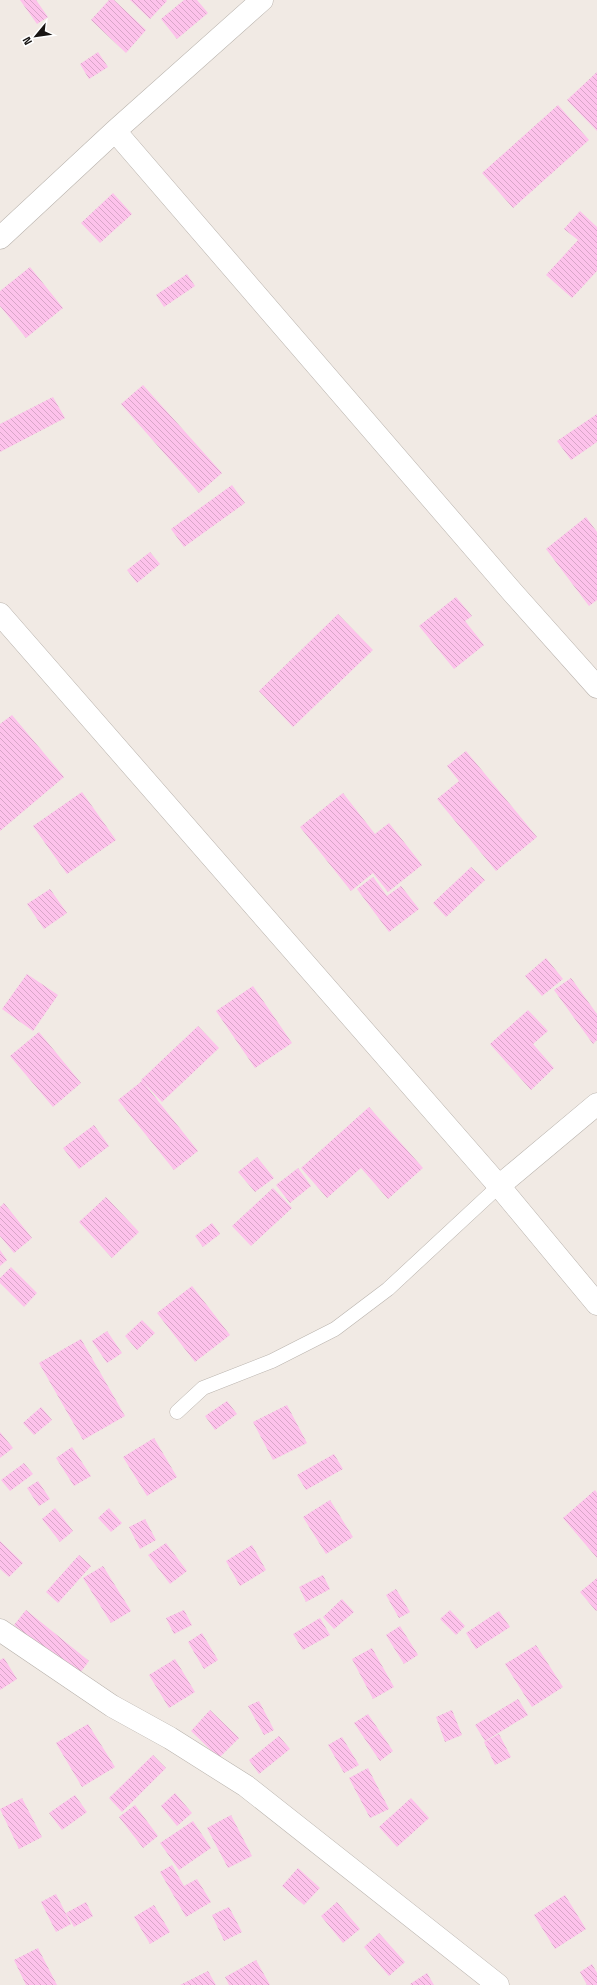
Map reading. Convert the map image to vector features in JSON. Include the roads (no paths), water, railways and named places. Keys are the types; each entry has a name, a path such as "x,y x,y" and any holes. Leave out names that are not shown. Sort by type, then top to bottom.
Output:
{"street":[{"path":"0,238 115,131 262,0"},
{"path":"115,131 509,588 597,687"},
{"path":"0,614 500,1186 597,1304"},
{"path":"500,1186 597,1104"},
{"path":"0,1630 112,1706 170,1738 246,1786 498,1985"}],"lane":[{"path":"177,1412 204,1388 272,1361 335,1329 388,1289 500,1186"}]}
